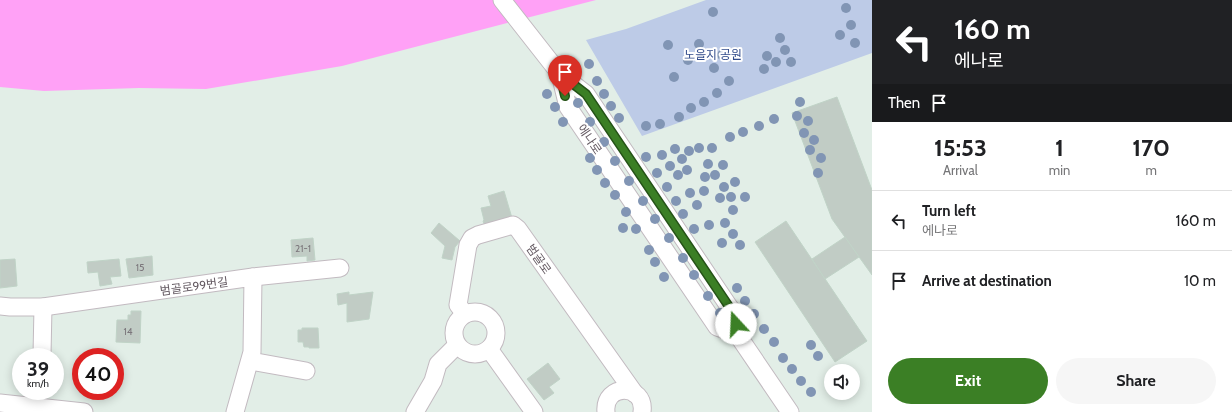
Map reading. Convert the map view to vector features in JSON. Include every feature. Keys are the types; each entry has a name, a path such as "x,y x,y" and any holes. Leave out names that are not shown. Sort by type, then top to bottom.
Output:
{"street":[{"name":"에나로","path":"502,0 560,74 586,94 734,314 737,334 790,412"},
{"name":"범골로","path":"465,314 458,305 468,245 472,238 478,234 513,225 518,228 635,394 640,398 643,411"},
{"name":"범골로99번길","path":"0,306 43,307 253,277 340,268"},
{"path":"235,412 252,352 253,277"},
{"path":"42,348 43,307"},
{"path":"478,312 484,314 490,318 494,324 496,337 489,348 483,352 469,354 457,345 454,339 453,331 455,324 459,318 465,314 478,312"},
{"path":"415,412 433,381 438,364 457,345"},
{"path":"489,348 534,412"},
{"path":"250,361 306,371"},
{"path":"606,412 608,398 612,394 618,391 630,390 635,394"},
{"path":"0,403 84,412"}],"green space":[{"name":"노을지 공원","path":"706,0 872,0 872,53 642,136 586,40 626,29"}],"shaded area":[{"path":"0,0 596,0 342,66 206,89 139,88 44,91 0,87"}],"building":[{"path":"837,97 872,190 872,275 832,219 792,113"},
{"path":"504,191 512,218 485,226 481,208 491,206 488,196"},
{"path":"786,221 867,341 835,362 755,242"},
{"path":"439,223 460,241 455,247 452,260 442,258 445,246 431,233"},
{"path":"845,237 859,257 825,279 812,259"},
{"path":"313,238 315,260 307,261 307,256 292,257 291,240"},
{"path":"152,256 153,275 129,278 126,259"},
{"path":"15,259 17,286 0,288 0,260"},
{"path":"119,259 121,276 110,277 112,284 100,286 98,272 88,273 87,262"},
{"path":"349,292 349,295 373,292 369,319 347,322 347,303 338,305 337,294"},
{"path":"131,311 141,311 140,343 116,342 117,320 128,320 128,315 131,315"},
{"path":"302,328 318,328 319,348 304,347 303,342 298,342 298,330 302,330"},
{"path":"548,363 560,379 549,387 554,393 544,400 527,379"}],"route":[{"path":"565,96 560,74 586,94 734,314 736,324"}]}
